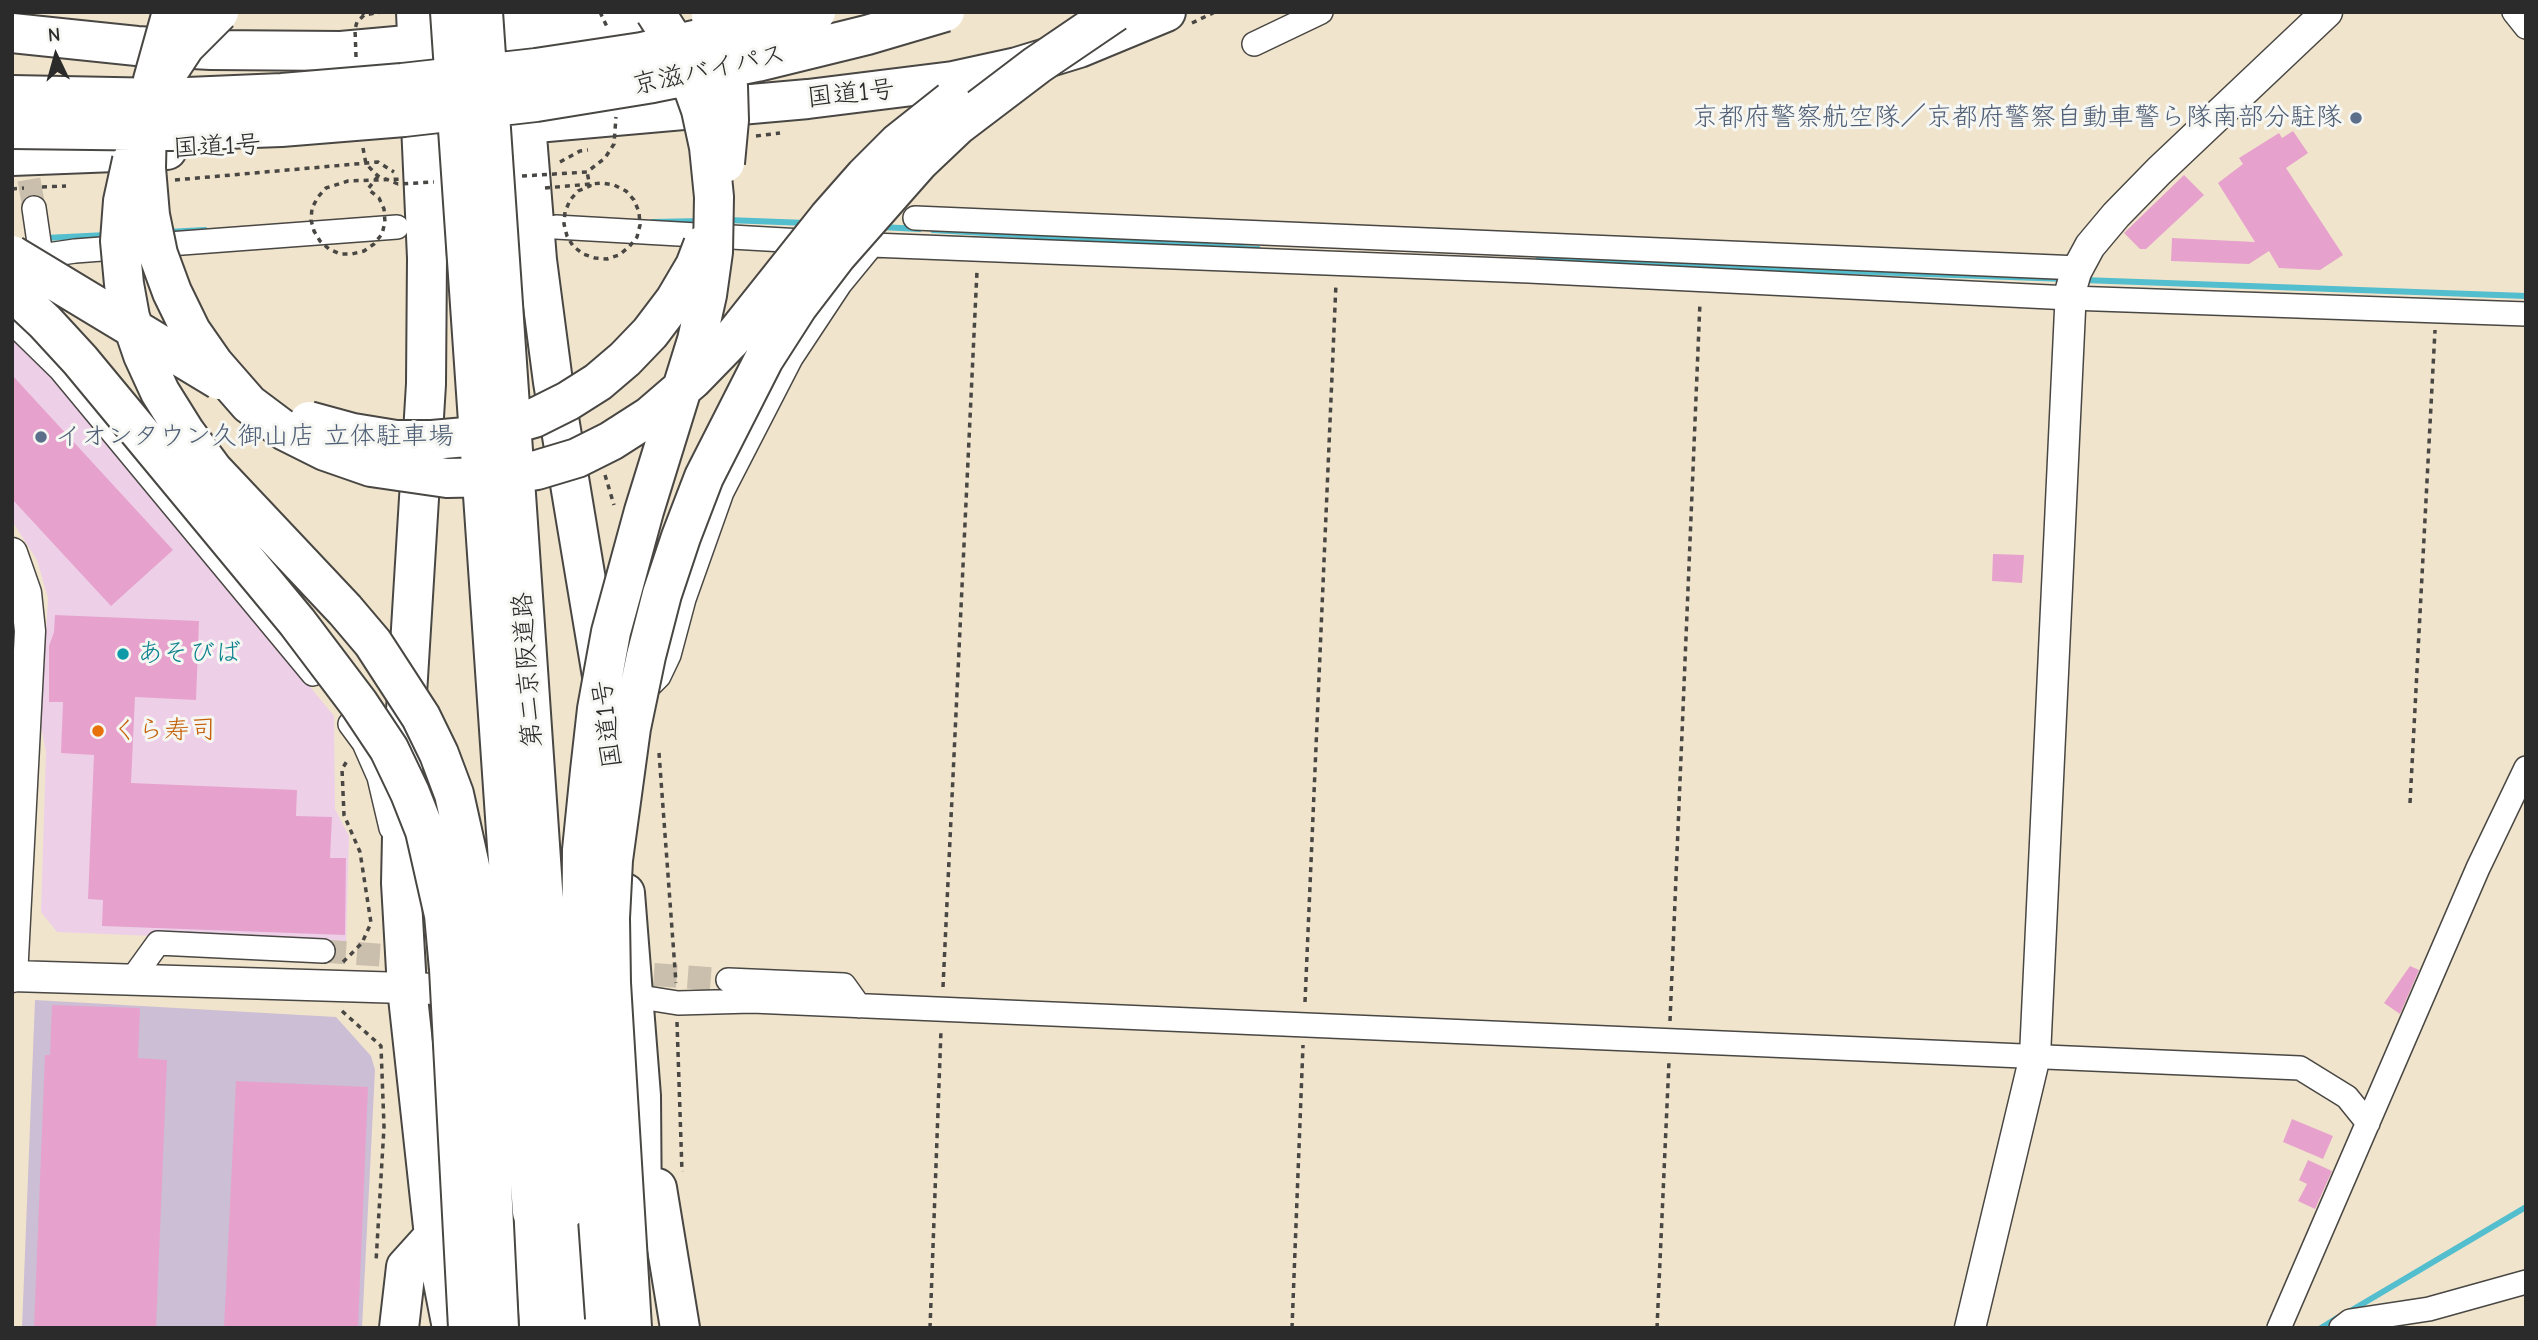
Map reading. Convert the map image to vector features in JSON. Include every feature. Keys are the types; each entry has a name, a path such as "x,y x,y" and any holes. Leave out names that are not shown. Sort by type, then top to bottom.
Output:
{"highway":[{"path":"172,12 153,80 147,123 146,168 150,215 158,254 172,292 191,331 214,364 249,404 285,431 325,451 371,467 447,478 495,477 537,470 577,458 611,441 650,416 693,379 731,340 828,218 898,143 980,80 1105,12"},
{"path":"219,12 185,46 161,82 143,121 123,201 120,241 130,317 160,392 185,432 214,470 373,643 421,717 454,794 470,862 480,936 499,1328"},
{"path":"606,1328 581,979 582,850 597,709 611,632 644,511 697,340 713,252 714,197 709,147 701,110 680,51 654,12"},
{"name":"国道1号","path":"28,185 205,148 422,133 469,56 518,24 576,27 654,12"},
{"path":"27,256 212,377 258,401 306,420 363,435 396,440 432,440 466,437 534,418 598,382 625,359 650,333 675,300 695,266 709,230 727,155 728,86 722,52 709,12"},
{"name":"京滋バイパス","path":"469,56 536,68 642,52 816,12"},
{"name":"京滋バイパス","path":"469,56 536,102 744,65 867,35 944,12"},
{"path":"632,1328 611,983 610,918 613,871 631,728 662,594 681,537 704,477 764,359 837,255 911,171 958,125 1037,65 1115,12"},
{"name":"国道1号","path":"526,124 821,98 953,81 1017,67 1079,48 1166,12"},
{"path":"469,56 482,92 518,24"},
{"name":"国道1号","path":"518,24 537,260 553,382 610,722 641,1096 646,1328"},
{"path":"417,29 427,258 426,384 409,667 401,883 407,988 433,1236 452,1328"},
{"name":"国道1号","path":"12,33 211,50 328,51 417,29 469,56 526,124"},
{"path":"13,103 171,131 281,127 469,56"},
{"path":"422,133 441,117 453,100 469,56"},
{"path":"409,667 423,595 471,401 481,331 484,270 469,56"},
{"name":"第二京阪道路","path":"469,56 539,1328"},
{"name":"第二京阪道路","path":"469,56 573,1328"},
{"path":"12,291 46,322 80,360 297,622 359,704 389,749 410,793 425,831 444,915 468,1328"},
{"path":"641,1096 680,1328"},
{"path":"399,1328 406,1267 433,1236"}],"street":[{"path":"1254,44 1321,12"},
{"path":"1970,1328 2035,1056 2074,282 2090,246 2116,215 2327,12"},
{"path":"2514,12 2526,27"},
{"path":"27,256 28,185"},
{"path":"915,218 1700,251 2436,310 2526,314"},
{"path":"976,220 976,248"},
{"path":"12,270 27,256 75,250 397,227"},
{"path":"556,227 872,245 1700,280 2074,282"},
{"path":"1337,263 1339,236"},
{"path":"610,722 659,676 669,655 684,599 722,492 791,359 840,284 872,245"},
{"path":"1700,251 1700,280"},
{"path":"12,322 60,369 235,578 316,678 364,743 379,777 401,883"},
{"path":"12,553 26,593 30,631 12,976 634,996 678,1003 752,1001 2300,1068 2347,1097 2368,1123"},
{"path":"2279,1328 2479,868 2526,768"},
{"path":"132,979 158,943 331,959"},
{"path":"728,980 844,985 859,1006"},
{"path":"2341,1328 2350,1321 2429,1308 2526,1282"}],"path":[{"path":"374,13 382,12"},
{"path":"169,180 378,162 404,179 390,180 376,180 362,180 336,183 326,188 313,208 311,220 320,242 340,254 352,254 364,251 382,234 384,209 379,198 368,189 373,183 378,176"},
{"path":"545,188 579,185 590,184 602,183 625,191 634,200 640,225 636,237 619,255 595,258 583,254 573,246 567,236 565,212 578,191 590,186 589,179 587,172"},
{"path":"12,189 28,185 66,186"},
{"path":"930,1328 976,248"},
{"path":"1292,1328 1337,263"},
{"path":"1657,1328 1700,280"},
{"path":"2410,803 2436,310"},
{"path":"331,959 362,943 371,923 360,852 344,815 342,769 350,755 364,743"},
{"path":"338,1008 381,1046 384,1127 375,1274"}],"shaded area":[{"path":"12,336 88,415 334,716 335,809 349,836 346,944 57,932 41,912 46,752 41,726 48,598 37,560 12,521"},
{"path":"35,1000 336,1017 371,1056 375,1070 362,1328 22,1328"}],"building":[{"path":"2293,131 2308,153 2286,168 2343,255 2320,270 2279,268 2269,251 2249,264 2171,261 2172,238 2255,242 2218,183 2243,164 2239,158 2279,133 2282,138"},
{"path":"2184,175 2204,195 2146,249 2140,249 2124,233"},
{"name":"イオンタウン久御山店 立体駐車場","path":"12,375 173,550 111,606 12,499"},
{"path":"1993,554 2024,555 2022,583 1992,581"},
{"path":"55,615 199,621 196,700 135,697 131,783 297,790 296,816 332,817 330,858 346,858 345,935 102,926 103,900 88,899 94,755 61,753 63,702 49,702 49,646 54,632"},
{"path":"2410,966 2419,970 2400,1014 2384,1003"},
{"path":"52,1005 140,1008 138,1058 167,1060 156,1328 34,1328 45,1055 50,1055"},
{"path":"236,1081 368,1087 358,1328 224,1328"},
{"path":"2292,1119 2333,1136 2323,1159 2283,1142"},
{"path":"2308,1160 2332,1171 2315,1209 2298,1201 2307,1184 2299,1180"}],"waterway":[{"path":"727,220 807,223"},
{"path":"653,222 702,221"},
{"path":"881,227 919,229"},
{"path":"167,232 205,230"},
{"path":"933,230 1258,249"},
{"path":"45,238 107,235"},
{"path":"1538,260 2066,279"},
{"path":"2083,280 2526,296"},
{"path":"2347,1313 2526,1207"},
{"path":"2321,1328 2337,1318"}],"tunnel":[{"path":"23,146 34,208"},
{"path":"323,951 460,961"},
{"path":"620,972 728,980"}],"place":[{"name":"京都府警察航空隊／京都府警察自動車警ら隊南部分駐隊","path":"2356,118"},
{"name":"イオンタウン久御山店 立体駐車場","path":"41,437"},
{"name":"あそびば","path":"123,654"},
{"name":"くら寿司","path":"98,731"}]}
